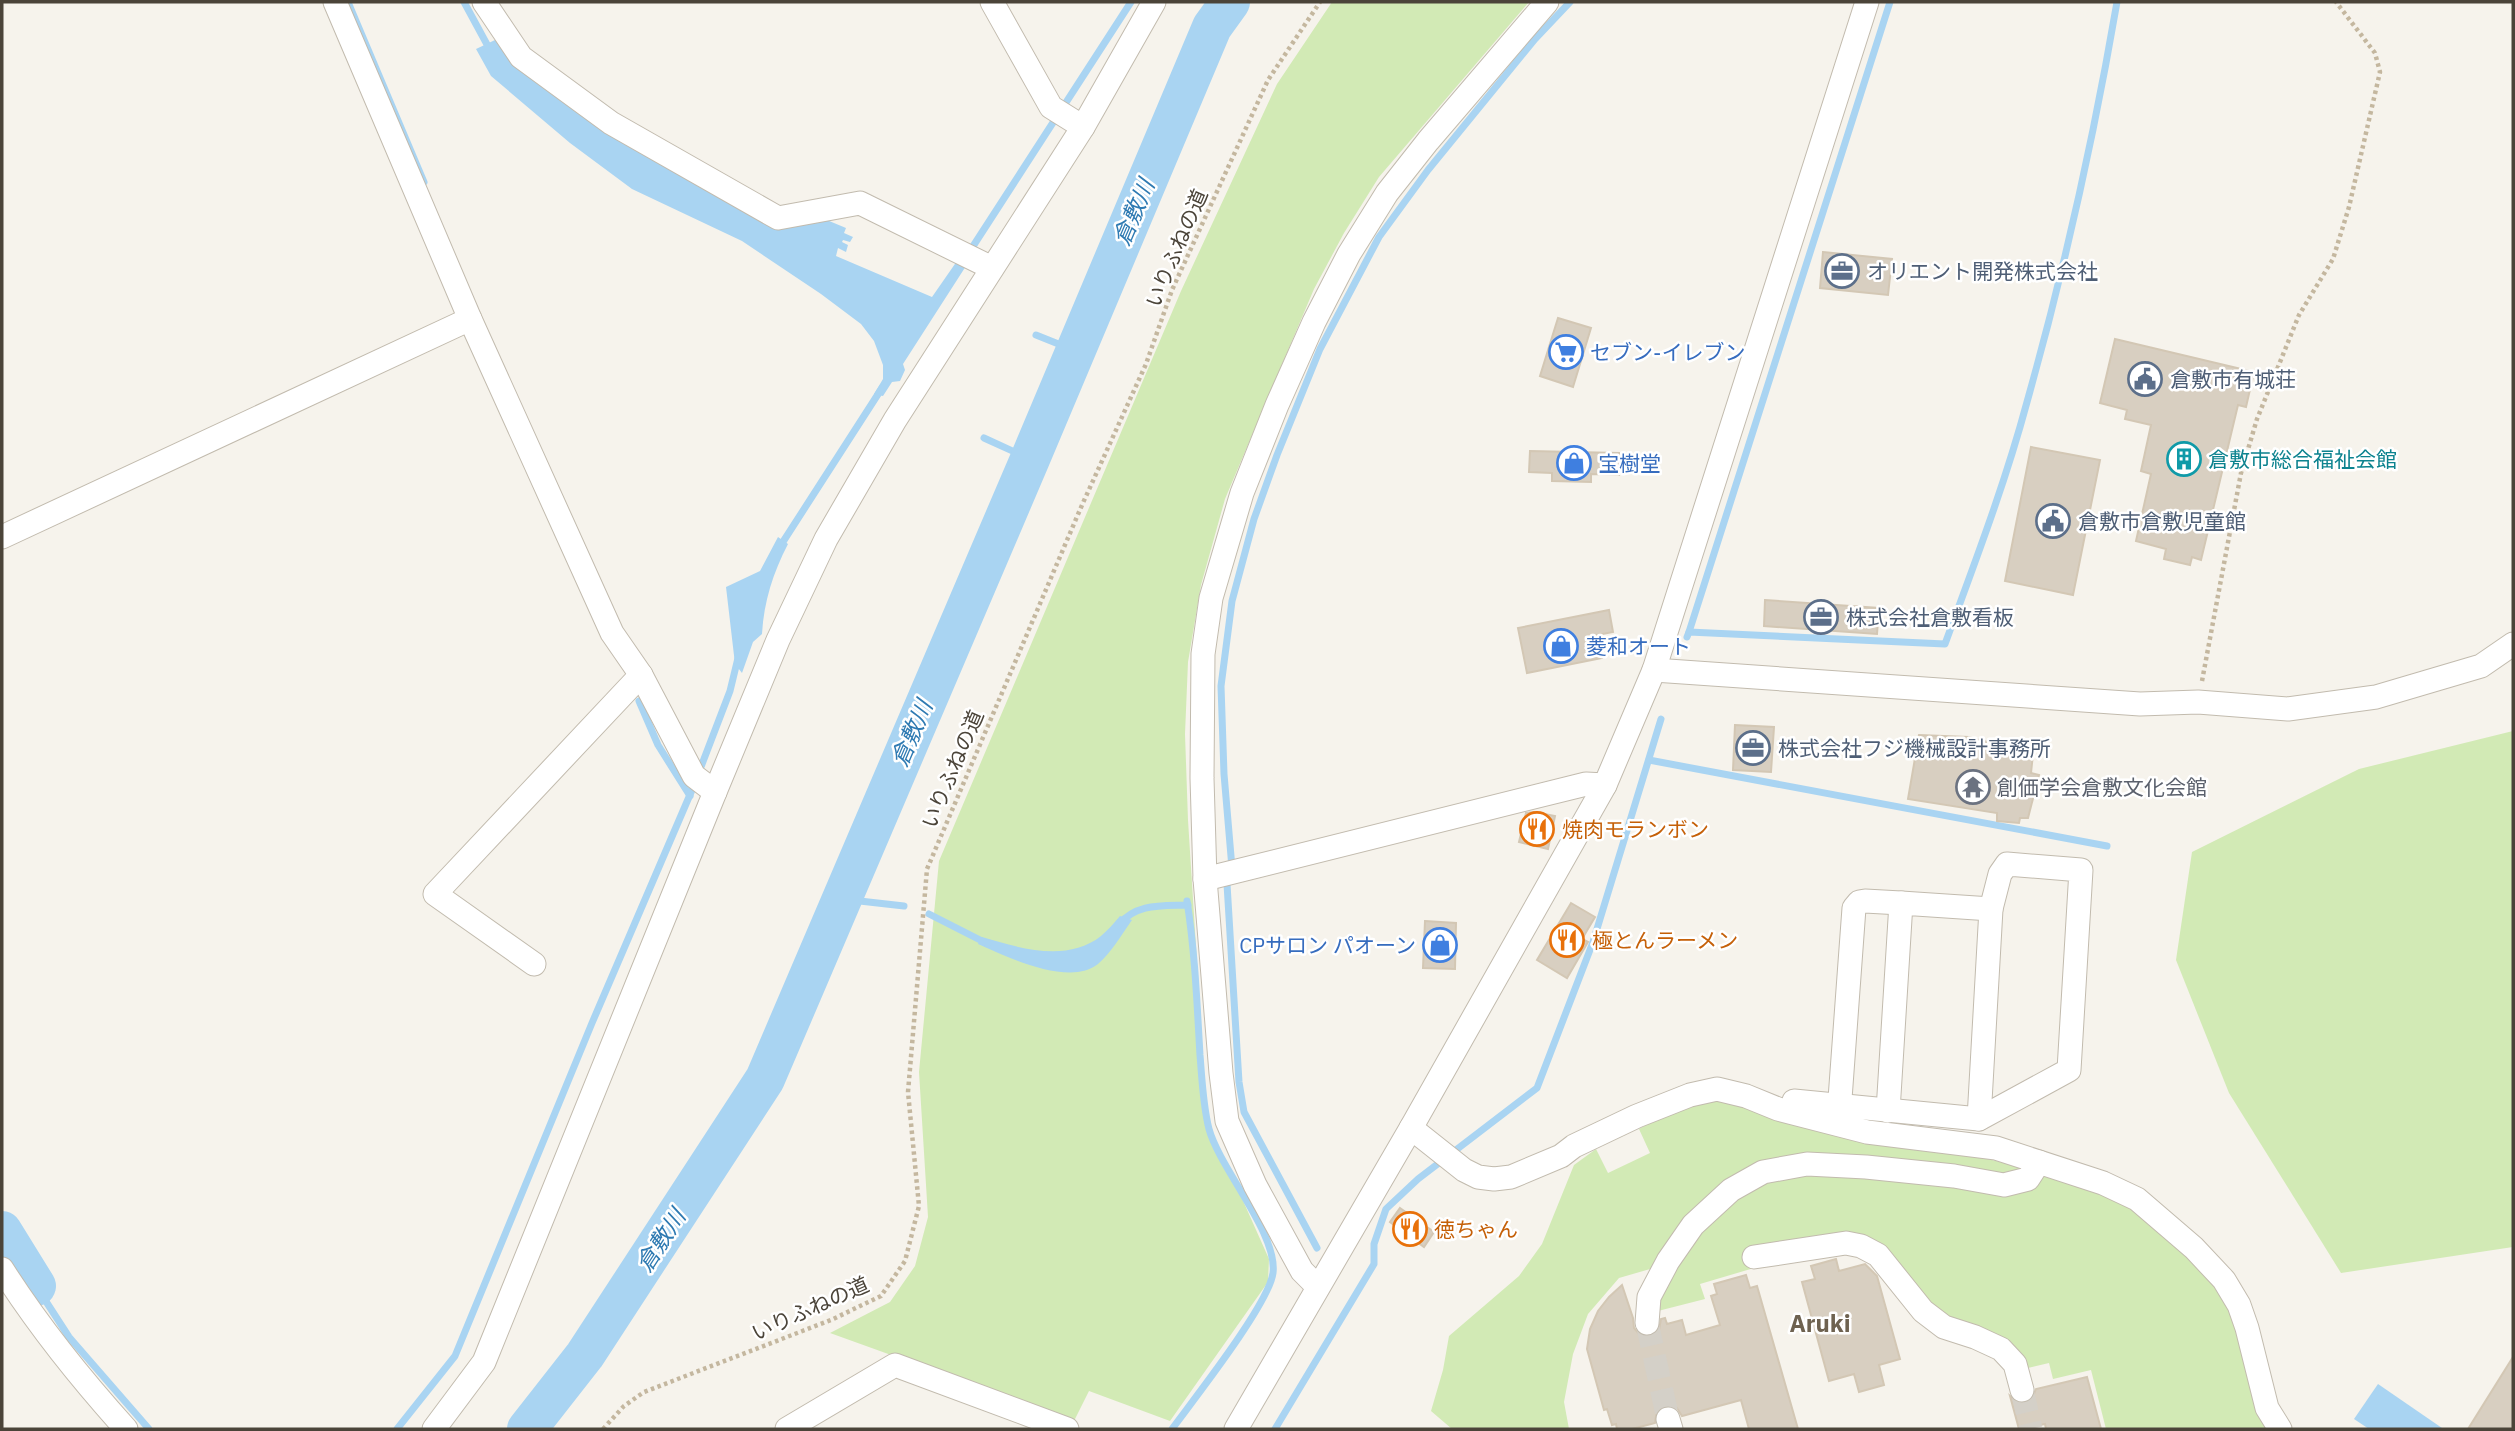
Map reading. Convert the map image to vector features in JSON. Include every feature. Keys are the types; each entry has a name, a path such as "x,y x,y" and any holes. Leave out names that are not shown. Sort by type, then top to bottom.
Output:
{"street":[{"path":"335,2 470,319 612,633 641,676 704,784"},
{"path":"484,2 521,57 611,123 778,218 860,203 992,268"},
{"path":"992,2 1067,117"},
{"path":"434,1429 484,1362 704,784 826,539 895,420 992,268 1067,117 1154,2"},
{"path":"1318,1287 1302,1271 1255,1185 1227,1121 1221,1073 1219,876 1201,766 1203,654 1211,598 1242,493 1314,322 1355,244 1387,193 1428,141 1547,2"},
{"path":"1236,1429 1411,1128 1605,785 1654,670 1867,2"},
{"path":"2,537 470,319"},
{"path":"1654,670 2140,704 2198,702 2288,709 2376,697 2481,666 2513,644"},
{"path":"534,964 435,894 641,676"},
{"path":"1219,876 1586,784 1605,785"},
{"path":"1411,1128 1478,1177 1494,1179 1511,1177 1561,1156 1574,1146 1637,1116 1690,1095 1717,1089 1746,1096 1979,1119 2069,1070 2081,870 2007,864 2000,874 1991,909 1979,1119"},
{"path":"1840,1099 1854,908 1859,902 1865,901 1991,909"},
{"path":"1888,1111 1901,903"},
{"path":"1746,1096 1778,1109 1867,1132 1996,1148 2104,1183 2137,1199 2194,1248 2224,1280 2239,1306 2267,1408 2280,1429"},
{"path":"1647,1323 1649,1297 1668,1261 1693,1225 1731,1190 1763,1172 1807,1164 1866,1167 1954,1176 2004,1185 2028,1179 2039,1162"},
{"path":"1754,1257 1846,1242 1861,1246 1878,1255 1923,1311 1944,1326 2001,1349 2015,1364 2022,1390"},
{"path":"2,1269 69,1366 126,1429"},
{"path":"788,1429 895,1365 1067,1429"}],"path":[{"name":"いりふねの道","path":"603,1429 624,1406 644,1392 831,1320 881,1296 905,1261 919,1206 908,1092 927,869 1082,505 1146,364 1172,290 1268,80 1320,2"},
{"path":"2198,702 2241,473 2257,419 2299,315 2333,259 2349,207 2380,72 2375,53 2336,2"}],"green space":[{"path":"1332,2 1529,2 1379,177 1344,233 1314,289 1225,499 1201,585 1188,662 1185,734 1205,1089 1211,1129 1269,1259 1268,1282 1170,1421 1089,1391 1074,1421 830,1333 890,1302 915,1266 928,1217 919,1072 939,861 1181,291 1277,84"},
{"path":"2513,731 2513,1247 2341,1273 2229,1093 2176,960 2192,852 2359,769"},
{"path":"1713,1096 1815,1131 1977,1156 2023,1168 2023,1173 2009,1178 1751,1168 1657,1267 1619,1278 1588,1314 1573,1354 1564,1402 1569,1429 1452,1429 1431,1411 1443,1370 1449,1336 1519,1276 1542,1244 1574,1165 1596,1149 1608,1173 1650,1153 1639,1129 1670,1112"},
{"path":"1790,1174 2025,1187 2045,1175 2102,1192 2133,1209 2212,1279 2234,1312 2271,1429 2106,1429 2091,1370 2053,1379 2049,1363 2024,1369 1938,1313 1883,1250 1751,1250 1754,1268 1700,1284 1705,1299 1654,1312 1681,1256 1709,1222 1742,1194 1770,1179"}],"water":[{"path":"495,40 616,137 747,209 822,218 846,228 844,233 853,237 850,242 843,240 842,242 848,245 846,252 838,248 836,256 932,297 957,261 966,266 903,364 905,370 900,381 892,382 883,396 874,394 883,379 883,365 874,341 861,324 742,241 632,189 570,143 491,76 476,49"},
{"path":"778,537 788,544 770,588 762,634 753,642 742,673 735,664 726,587 760,571"},
{"path":"1120,916 1132,920 1103,960 1086,970 1072,972 1038,968 978,944 982,937 1027,949 1073,949 1101,936"},
{"path":"2378,1384 2442,1429 2369,1429 2354,1419"}],"building":[{"path":"1823,252 1892,259 1888,295 1820,288"},
{"name":"セブン-イレブン","path":"1558,318 1591,328 1573,387 1540,376"},
{"name":"倉敷市総合福祉会館","path":"2115,339 2254,372 2246,407 2238,405 2201,560 2192,557 2190,565 2164,559 2166,549 2136,541 2151,474 2141,471 2151,425 2125,419 2127,410 2100,403"},
{"path":"2031,447 2100,460 2073,595 2005,581"},
{"name":"宝樹堂","path":"1530,451 1619,453 1619,475 1591,474 1591,482 1552,481 1552,473 1529,472"},
{"name":"株式会社倉敷看板","path":"1765,600 1879,608 1877,634 1764,626"},
{"name":"菱和オート","path":"1609,610 1613,632 1597,635 1602,658 1527,673 1518,628"},
{"name":"株式会社フジ機械設計事務所","path":"1735,725 1774,727 1771,772 1733,770"},
{"name":"創価学会倉敷文化会館","path":"1919,735 1969,737 2033,754 2031,773 2039,775 2028,818 2020,818 2019,823 1997,821 1997,813 1908,799"},
{"name":"焼肉モランボン","path":"1526,813 1555,816 1548,849 1519,842"},
{"name":"極とんラーメン","path":"1571,903 1595,917 1582,939 1588,942 1567,978 1537,960"},
{"name":"CPサロン パオーン","path":"1425,921 1456,923 1455,969 1423,968"},
{"name":"徳ちゃん","path":"1400,1208 1434,1232 1424,1247 1390,1222"},
{"path":"1836,1259 1839,1271 1865,1264 1877,1276 1900,1359 1879,1365 1884,1385 1859,1392 1854,1374 1829,1381 1802,1282 1815,1279 1811,1266"},
{"path":"1746,1275 1750,1288 1757,1286 1798,1429 1749,1429 1741,1400 1682,1416 1677,1408 1665,1405 1657,1410 1655,1423 1632,1429 1617,1429 1616,1424 1612,1425 1607,1409 1604,1410 1587,1349 1590,1329 1598,1311 1609,1297 1622,1285 1634,1328 1640,1335 1654,1335 1659,1330 1661,1319 1665,1318 1667,1324 1682,1320 1686,1335 1720,1325 1711,1296 1717,1294 1714,1284"},
{"path":"2513,1357 2513,1429 2468,1429"},
{"path":"2087,1377 2101,1429 2046,1429 2045,1424 2019,1429 2010,1396 2018,1403 2025,1404 2032,1399 2036,1389"}],"waterway":[{"path":"348,2 424,182"},
{"path":"464,2 490,50"},
{"path":"968,254 1131,2"},
{"name":"倉敷川","path":"527,1429 585,1355 765,1079 1212,27 1230,2"},
{"path":"1232,868 1224,774 1221,686 1232,601 1254,519 1277,455 1320,349 1379,237 1428,170 1535,39 1570,2"},
{"path":"1689,632 1890,2"},
{"path":"1687,637 1689,632 1945,644 1999,494 2041,353 2077,203 2117,2"},
{"path":"1036,335 1076,351"},
{"path":"779,548 882,388"},
{"path":"984,438 1030,459"},
{"path":"699,772 730,691 738,658"},
{"path":"639,701 658,745 690,796"},
{"path":"1275,1429 1374,1264 1374,1244 1386,1209 1418,1179 1537,1088 1593,942 1661,719"},
{"path":"1649,760 2107,846"},
{"path":"397,1429 455,1356 592,1023 695,783"},
{"path":"1228,879 1239,1082 1244,1112 1317,1248"},
{"path":"842,899 904,906"},
{"path":"1172,1429 1245,1328 1259,1306 1273,1273 1267,1240 1224,1163 1209,1129 1203,1092 1194,959 1187,901"},
{"path":"1118,925 1141,909 1188,905"},
{"path":"929,914 988,944"},
{"path":"2,1231 36,1286"},
{"path":"36,1286 69,1337 149,1429"}],"tunnel":[{"path":"1647,1323 1668,1419"},
{"path":"2022,1390 2031,1429"}],"place":[{"name":"オリエント開発株式会社","path":"1842,271"},
{"name":"セブン-イレブン","path":"1566,352"},
{"name":"倉敷市有城荘","path":"2145,379"},
{"name":"倉敷市総合福祉会館","path":"2184,459"},
{"name":"宝樹堂","path":"1574,463"},
{"name":"倉敷市倉敷児童館","path":"2053,521"},
{"name":"株式会社倉敷看板","path":"1821,617"},
{"name":"菱和オート","path":"1561,646"},
{"name":"株式会社フジ機械設計事務所","path":"1753,748"},
{"name":"創価学会倉敷文化会館","path":"1973,787"},
{"name":"焼肉モランボン","path":"1537,829"},
{"name":"極とんラーメン","path":"1567,940"},
{"name":"CPサロン パオーン","path":"1440,945"},
{"name":"徳ちゃん","path":"1410,1229"}],"district":[{"name":"Aruki","path":"1820,1323"}]}
